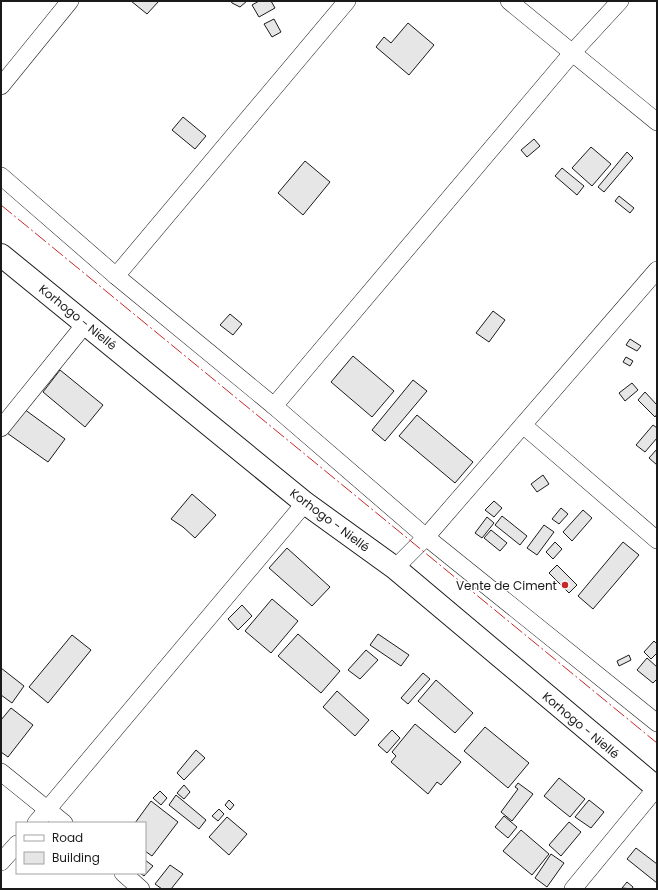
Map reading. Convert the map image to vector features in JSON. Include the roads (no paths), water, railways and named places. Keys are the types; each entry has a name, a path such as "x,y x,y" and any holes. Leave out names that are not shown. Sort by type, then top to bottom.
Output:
{"main road":[{"name":"Korhogo - Niellé","path":"1,255 305,503 395,568 657,788"}],"street":[{"path":"1,86 70,1"},
{"path":"116,276 347,1"},
{"path":"510,1 657,122"},
{"path":"274,406 573,52 620,1"},
{"path":"1,176 116,276 274,406 426,538 657,723"},
{"path":"395,568 426,538 657,270"},
{"path":"1,428 86,323"},
{"path":"523,425 657,540"},
{"path":"37,822 305,503"},
{"path":"1,772 63,822"},
{"path":"573,889 657,788"},
{"path":"1,862 16,845"},
{"path":"123,874 141,889"}],"place":[{"name":"Vente de Ciment","path":"565,585"}]}
